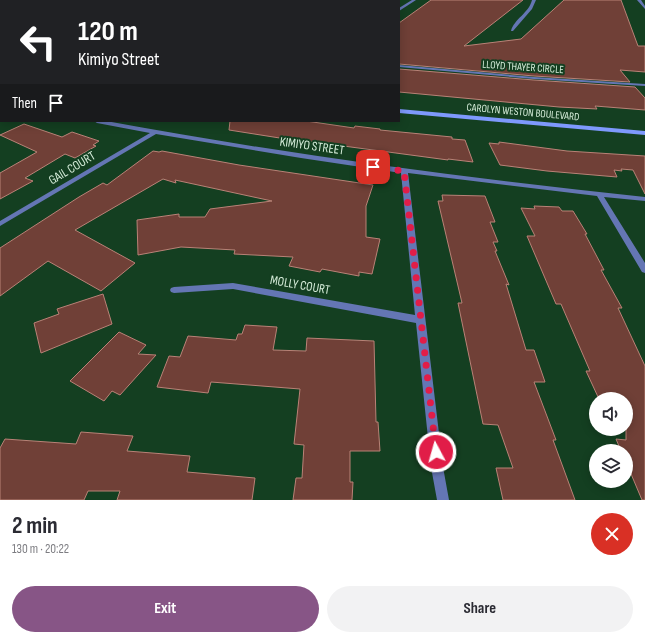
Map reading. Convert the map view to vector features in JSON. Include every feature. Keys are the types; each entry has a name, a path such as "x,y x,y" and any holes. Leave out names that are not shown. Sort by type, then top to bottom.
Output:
{"street":[{"path":"400,9 414,0"},
{"path":"512,30 516,24 530,11 534,0"},
{"path":"639,0 645,8"},
{"name":"LLOYD THAYER CIRCLE","path":"400,66 534,78 645,85"},
{"name":"CAROLYN WESTON BOULEVARD","path":"400,111 645,133"},
{"name":"KIMIYO STREET","path":"102,122 281,154 404,171 645,199"},
{"name":"GAIL COURT","path":"0,224 155,132"},
{"path":"404,171 437,467 443,500"},
{"path":"599,194 645,270"},
{"name":"MOLLY COURT","path":"174,290 233,286 421,320"}],"building":[{"path":"431,0 523,0 464,46 521,39 564,0 621,0 638,46 645,46 645,72 620,70 630,82 534,76 400,64 400,22"},
{"path":"400,69 635,87 645,98 645,110 595,106 597,109 559,107 400,92"},
{"path":"230,122 313,122 354,128 355,126 452,137 452,139 465,140 473,162 305,142 229,130"},
{"path":"24,124 62,137 72,132 99,141 93,145 96,146 75,158 65,154 25,178 33,181 0,199 0,173 37,152 0,135"},
{"path":"499,142 567,151 645,156 645,194 633,170 614,170 617,177 500,165 489,143 499,144"},
{"path":"153,151 162,151 239,165 373,185 366,206 366,237 380,239 372,274 359,272 359,276 322,269 320,272 289,266 293,257 234,254 235,250 181,247 138,255 137,220 179,214 179,217 205,217 210,209 272,201 175,180 176,183 163,179 75,230 135,263 101,291 48,261 0,296 0,248 79,197 103,183 107,185"},
{"path":"442,195 485,196 495,222 490,222 498,242 493,242 497,251 495,251 509,285 506,284 526,350 534,350 545,382 534,382 556,440 553,440 575,500 503,500 496,468 513,468 498,425 483,424 458,303 462,303 438,201 443,201"},
{"path":"534,206 559,207 562,211 573,211 587,234 585,234 604,270 601,270 622,308 618,308 645,366 645,500 642,500 633,479 633,444 618,444 616,439 626,440 626,436 633,436 633,392 596,392 586,371 590,371 561,304 556,304 527,236 535,236 521,208 535,209"},
{"path":"103,294 112,324 41,353 34,323 59,314 57,309"},
{"path":"245,325 277,327 273,350 306,351 307,338 374,341 376,422 378,422 380,451 350,451 350,482 353,482 352,500 293,500 296,478 302,478 304,445 294,444 300,389 211,382 208,393 157,387 169,356 180,357 188,336 236,340 238,334 242,334"},
{"path":"119,332 146,345 138,354 156,355 120,395 112,391 104,401 70,381"},
{"path":"81,432 133,436 127,451 190,456 187,472 255,478 252,500 117,500 120,491 88,491 84,500 0,500 0,448 5,439 76,444"}],"route":[{"path":"373,167 404,171 436,452"}]}
